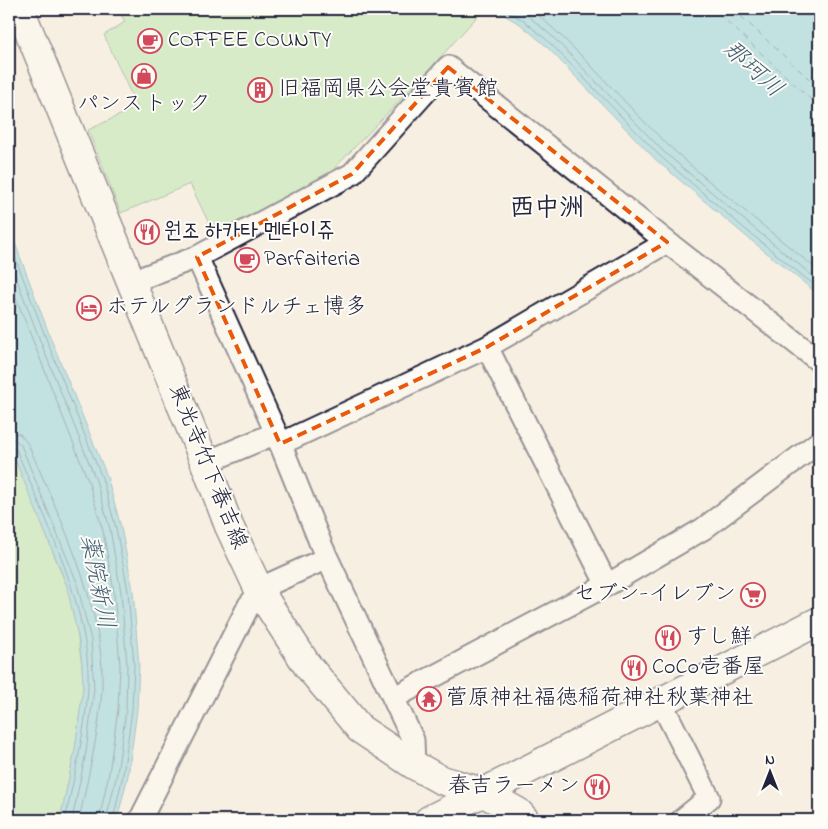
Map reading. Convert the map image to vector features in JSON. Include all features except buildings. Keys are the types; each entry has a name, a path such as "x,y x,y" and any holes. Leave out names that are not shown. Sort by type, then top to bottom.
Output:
{"main road":[{"name":"東光寺竹下春吉線","path":"20,9 230,526 260,592 307,665 360,729 414,765 441,780 482,792 518,812 525,820"},
{"path":"429,820 819,621"}],"street":[{"path":"131,282 197,257 352,174 448,67 819,361"},
{"path":"205,463 278,438 487,347 667,242"},
{"path":"197,257 278,438 327,558 413,740 414,765"},
{"path":"487,347 607,584"},
{"path":"393,698 704,530 819,442"},
{"path":"140,820 249,605 260,592 272,583 327,558"},
{"path":"661,702 709,798 682,820"}],"highlighted area":[{"path":"448,67 667,242 487,347 280,444 197,257 352,174"}],"green space":[{"name":"旧福岡県公会堂貴賓館","path":"118,9 484,9 429,70 326,177 217,240 190,184 121,213 88,130 137,107 104,35 125,22"},
{"path":"9,445 39,516 45,524 43,527 65,582 71,591 82,665 83,688 75,750 60,820 9,820"}],"water":[{"name":"那珂川","path":"493,9 819,9 819,295 656,160 545,45 520,24"},
{"name":"薬院新川","path":"9,227 51,339 107,476 121,527 133,590 139,665 137,711 128,776 117,820 60,820 75,750 83,688 82,665 79,641 66,583 9,445"}],"ferry route":[{"path":"709,9 721,16 819,107"},
{"path":"733,9 819,88"}],"place":[{"name":"COFFEE COUNTY","path":"150,41"},
{"name":"パンストック","path":"144,76"},
{"name":"旧福岡県公会堂貴賓館","path":"260,90"},
{"name":"원조 하카타 멘타이쥬","path":"147,232"},
{"name":"Parfaiteria","path":"247,260"},
{"name":"ホテルグランドルチェ博多","path":"89,308"},
{"name":"セブン-イレブン","path":"753,595"},
{"name":"すし鮮","path":"668,638"},
{"name":"CoCo壱番屋","path":"634,668"},
{"name":"菅原神社福徳稲荷神社秋葉神社","path":"429,699"},
{"name":"春吉ラーメン","path":"597,787"}],"district":[{"name":"西中洲","path":"547,209"}]}
